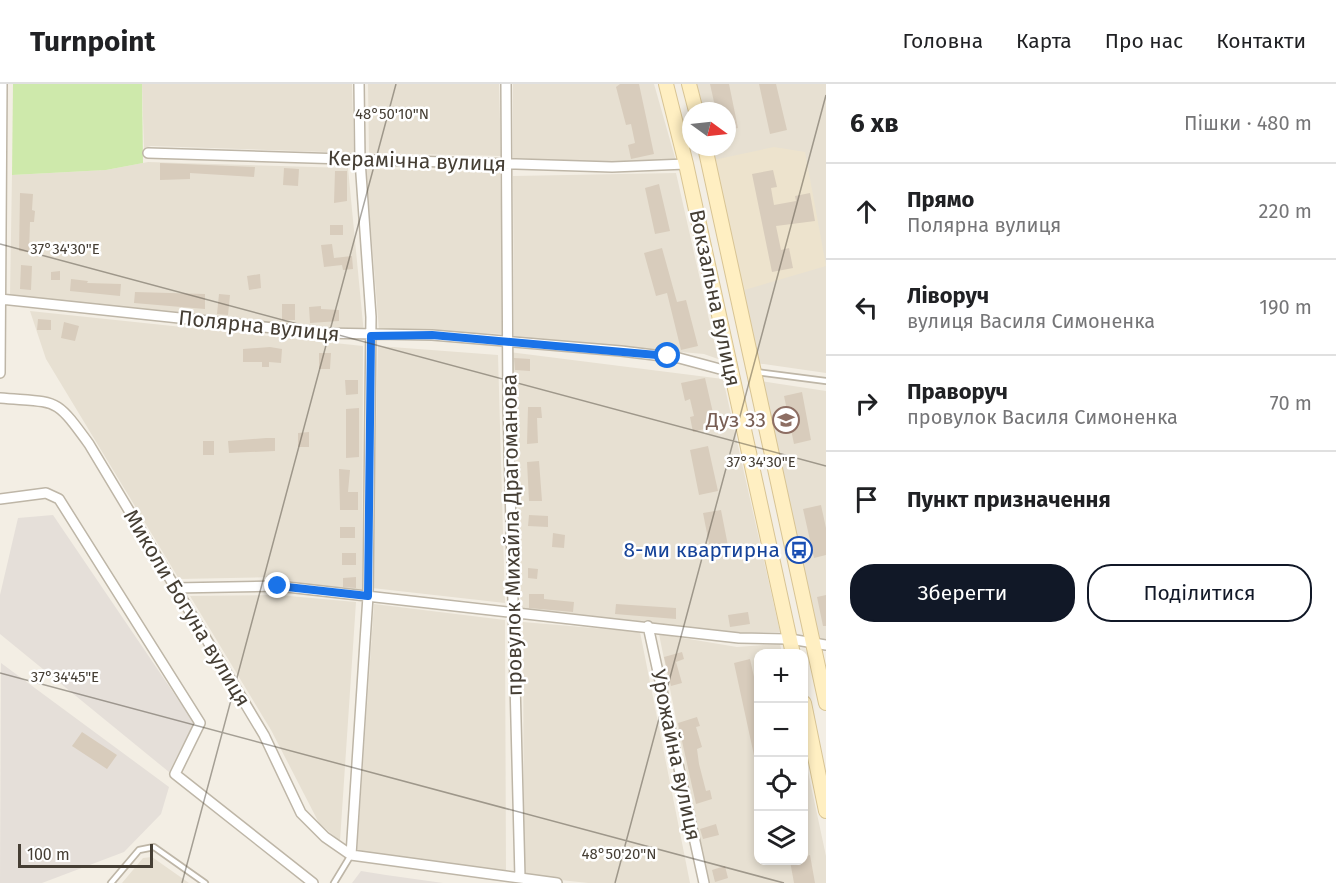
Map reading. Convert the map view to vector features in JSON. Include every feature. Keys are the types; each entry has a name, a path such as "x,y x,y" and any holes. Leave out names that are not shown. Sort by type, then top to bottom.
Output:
{"street":[{"path":"0,373 2,84"},
{"path":"359,84 360,160 371,336 368,596 351,855 557,883"},
{"name":"провулок Михайла Драгоманова","path":"506,84 520,878"},
{"name":"Вокзальна вулиця","path":"666,84 686,164 792,649"},
{"path":"689,84 694,102"},
{"name":"Керамічна вулиця","path":"148,153 612,167 686,164"},
{"name":"Вокзальна вулиця","path":"707,156 820,644 826,703"},
{"name":"Полярна вулиця","path":"1,299 310,332 371,336 432,335 668,356 731,372"},
{"name":"Миколи Богуна вулиця","path":"0,398 54,403 66,412 89,444 264,735 302,813 325,837 351,855"},
{"path":"0,499 46,493 59,499 200,723 175,774 313,883"},
{"path":"175,588 278,586 739,638 790,639 820,644"},
{"name":"Урожайна вулиця","path":"648,626 704,883"},
{"path":"808,723 826,811"}],"lane":[{"path":"756,372 826,381"},
{"path":"111,883 139,850 154,848 205,883"},
{"path":"334,883 351,855"}],"shaded area":[{"path":"142,84 352,84 354,153 151,146 144,148"},
{"path":"368,84 499,84 501,156 369,153"},
{"path":"513,84 654,84 676,161 625,164 513,158"},
{"path":"693,84 826,84 826,373 756,363 711,156 736,156 736,102 698,102"},
{"path":"774,147 805,152 826,266 741,291 713,160"},
{"path":"148,162 348,168 364,334 10,296 12,175 106,170"},
{"path":"366,169 500,171 505,334 379,330"},
{"path":"676,173 718,359 704,354 514,338 513,176"},
{"path":"30,311 363,346 362,595 320,589 278,577 179,579 46,359"},
{"path":"378,346 498,355 505,603 372,588"},
{"path":"509,352 723,379 780,632 730,633 521,610"},
{"path":"760,381 826,391 826,639 817,639"},
{"path":"53,515 194,723 169,772 0,634 0,595 18,518"},
{"path":"278,595 356,602 340,841 319,823 271,730 190,596"},
{"path":"374,604 505,620 506,874 357,851"},
{"path":"523,622 640,632 690,883 588,883 524,876"},
{"path":"659,634 737,647 780,644 781,649 754,649 754,865 808,865 808,772 826,856 826,883 709,883"},
{"path":"1,663 169,787 161,814 124,852 42,883 0,883"},
{"path":"152,857 189,883 122,883 143,858"},
{"path":"361,871 386,875 443,883 352,883"}],"green space":[{"path":"13,84 142,84 143,163 106,170 12,175"}],"building":[{"path":"620,84 639,84 654,154 631,159 628,145 635,143 631,124 626,125 616,87"},
{"path":"710,84 729,84 733,102 714,102"},
{"path":"759,84 776,84 787,130 770,134"},
{"path":"160,163 255,167 254,177 190,173 190,179 160,180"},
{"path":"284,168 299,169 298,186 283,185"},
{"path":"773,170 777,187 771,188 774,205 796,201 795,196 810,193 815,221 776,226 781,250 789,248 793,268 772,272 752,174"},
{"path":"335,171 347,171 347,201 334,203"},
{"path":"659,184 670,231 655,234 645,188"},
{"path":"20,193 33,194 32,210 35,211 34,222 30,222 29,252 19,251"},
{"path":"330,225 343,225 343,235 330,235"},
{"path":"332,244 334,258 352,256 353,269 343,270 342,265 324,267 321,245"},
{"path":"662,248 677,302 686,300 698,346 681,350 667,293 656,296 644,253"},
{"path":"21,265 32,266 31,290 20,289"},
{"path":"60,271 60,280 51,280 51,272"},
{"path":"260,274 261,288 249,290 247,276"},
{"path":"71,279 88,281 87,283 121,284 120,296 70,291"},
{"path":"135,292 205,294 205,309 134,303"},
{"path":"219,294 230,295 228,315 217,314"},
{"path":"282,304 295,304 295,320 282,320"},
{"path":"321,306 321,309 339,310 339,321 310,323 309,307"},
{"path":"38,319 51,320 51,330 37,330"},
{"path":"64,322 79,326 75,341 61,338"},
{"path":"270,347 282,349 281,363 269,362 269,367 262,367 262,362 243,362 243,349"},
{"path":"319,353 331,353 330,369 319,369"},
{"path":"514,358 530,359 530,371 515,370"},
{"path":"705,378 716,426 693,432 690,417 694,416 690,399 685,401 681,383"},
{"path":"345,380 358,380 358,394 346,395"},
{"path":"802,392 811,440 794,444 784,396"},
{"path":"528,407 541,407 542,418 537,418 538,443 527,444"},
{"path":"359,408 359,457 346,458 346,409"},
{"path":"309,432 309,447 298,447 298,433"},
{"path":"275,438 275,451 229,453 228,441"},
{"path":"203,441 214,441 214,455 203,455"},
{"path":"708,446 718,491 699,495 690,450"},
{"path":"539,461 542,501 529,501 527,462"},
{"path":"339,469 350,470 348,492 358,492 358,510 340,510"},
{"path":"821,505 826,528 826,555 814,558 803,509"},
{"path":"721,510 730,556 712,559 703,513"},
{"path":"529,515 548,516 548,527 528,526"},
{"path":"340,527 355,527 355,538 340,538"},
{"path":"553,533 565,535 564,548 552,547"},
{"path":"342,553 356,553 356,565 342,565"},
{"path":"528,568 538,569 537,579 528,578"},
{"path":"356,577 356,588 343,587 343,578"},
{"path":"529,594 544,594 544,599 574,602 573,612 529,608"},
{"path":"826,595 826,626 823,626 817,597"},
{"path":"616,604 676,608 676,619 615,614"},
{"path":"748,612 750,624 730,627 728,615"},
{"path":"682,652 684,659 676,662 682,683 671,686 664,657"},
{"path":"750,659 754,677 754,755 734,663"},
{"path":"697,717 700,726 696,727 702,747 697,749 699,764 706,791 710,790 712,799 696,804 678,723"},
{"path":"82,732 117,755 107,769 72,746"},
{"path":"716,824 719,835 703,839 700,829"},
{"path":"810,855 815,883 794,883 791,865 808,865 808,856"},
{"path":"725,866 728,878 715,882 712,870"}],"place":[{"name":"Дуз 33","path":"786,420"},
{"name":"8-ми квартирна","path":"799,550"}],"route":[{"path":"278,586 368,596 371,336 432,335 668,356"}]}
